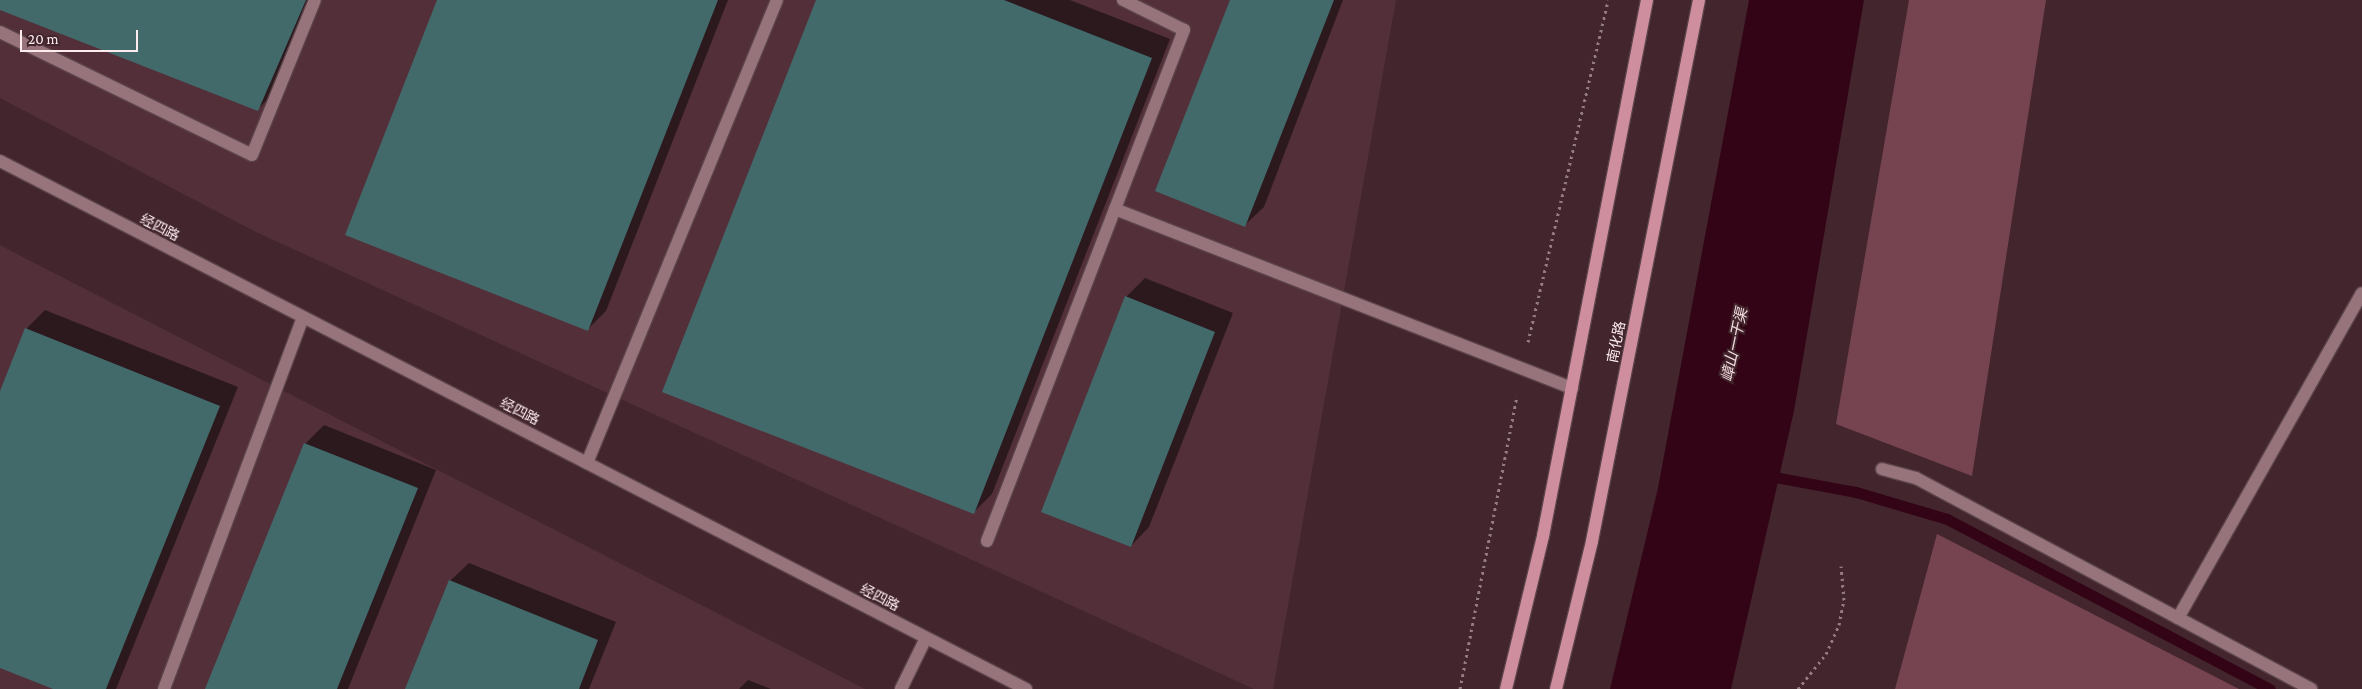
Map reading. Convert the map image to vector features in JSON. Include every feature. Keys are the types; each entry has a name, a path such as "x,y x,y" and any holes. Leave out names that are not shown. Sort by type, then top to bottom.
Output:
{"main road":[{"path":"1506,689 1543,536 1647,0"},
{"name":"南化路","path":"1556,689 1592,541 1699,0"}],"street":[{"path":"0,32 252,155 315,0"},
{"path":"587,463 777,0"},
{"path":"987,541 1184,30 1123,0"},
{"name":"经四路","path":"0,161 1026,689"},
{"path":"1115,209 1572,388"},
{"path":"2178,618 2362,294"},
{"path":"164,689 304,317"},
{"path":"1882,469 1916,478 2311,689"},
{"path":"901,689 926,638"}],"path":[{"path":"1798,689 1826,654 1839,625 1844,600 1840,566"}],"shaded area":[{"path":"0,0 1396,0 1273,689 1254,689 256,232 0,98"},
{"path":"1909,0 2046,0 1972,476 1836,424"},
{"path":"0,245 11,251 865,689 0,689"},
{"path":"1937,534 2239,689 1895,689"}],"water":[{"name":"嶂山一干渠","path":"1749,0 1864,0 1794,411 1731,689 1610,689 1658,488"}],"building":[{"path":"0,0 306,0 258,111 0,10"},
{"path":"437,0 718,0 588,331 345,235"},
{"path":"816,0 1004,0 1152,58 974,514 662,392"},
{"path":"1230,0 1334,0 1245,227 1155,191"},
{"path":"1125,296 1215,332 1131,547 1041,512"},
{"path":"25,328 220,406 106,689 53,689 0,668 0,391"},
{"path":"304,443 418,488 337,689 205,689"},
{"path":"449,580 598,640 579,689 405,689"}],"waterway":[{"path":"1764,475 1856,492 1947,519 2270,689"}]}
